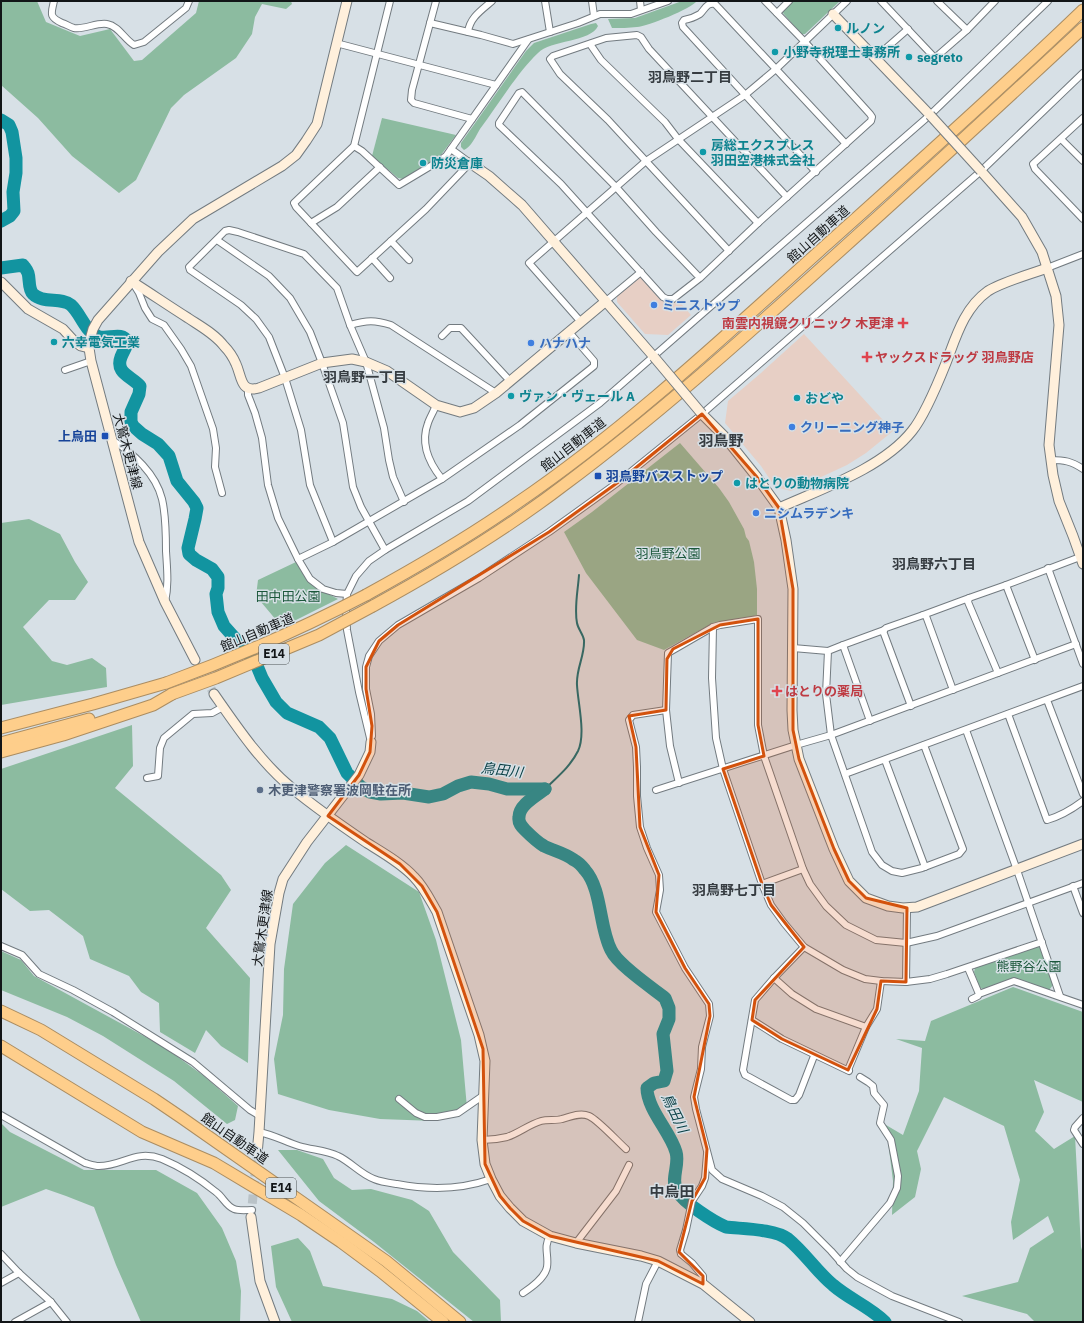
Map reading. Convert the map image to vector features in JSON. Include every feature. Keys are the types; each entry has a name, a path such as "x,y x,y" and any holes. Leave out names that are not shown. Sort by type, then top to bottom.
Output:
{"highway":[{"name":"館山自動車道","path":"1,728 166,683 212,666 302,627 366,595 464,538 518,503 643,407 733,329 900,179 1083,10"},
{"name":"館山自動車道","path":"1,743 172,694 216,678 319,635 412,585 472,549 528,512 569,482 653,415 744,337 912,186 1083,28"},
{"path":"1,752 63,735 153,705 172,694"},
{"name":"館山自動車道","path":"1,1011 41,1030 154,1099 386,1261 460,1322"},
{"name":"E14","path":"1,1046 142,1132 214,1164 301,1215 380,1271 443,1322"}],"street":[{"path":"54,1 51,12 52,17 55,20 74,28 106,23 114,26 129,42 134,45 144,42 186,8 189,1"},
{"name":"大鷲木更津線","path":"195,660 165,602 139,542 91,361 90,348 93,329 98,320 131,281 158,252 193,220 282,166 296,154 316,124 347,1"},
{"path":"390,1 354,146 294,203 296,207 357,272 426,209 470,163"},
{"path":"436,1 411,100 414,103 472,119"},
{"path":"468,32 469,25 478,12 492,1"},
{"path":"545,1 550,32"},
{"path":"592,1 594,16"},
{"path":"640,1 641,10"},
{"path":"430,23 513,44 600,14 631,14 668,1"},
{"path":"700,278 616,187 522,92 519,93 498,123 561,184 663,297 673,299 700,278 758,223 871,121 872,117 870,114 766,1"},
{"path":"777,13 789,1"},
{"path":"581,322 529,263 646,161 745,95 776,69 847,1"},
{"path":"881,1 936,57 967,30 995,1"},
{"path":"937,1 967,30"},
{"path":"371,742 359,692 347,630 347,594 356,576 369,562 385,550 468,501 600,403 930,115 1048,1"},
{"path":"816,172 683,27 682,23 684,20 699,14 708,4 715,4 846,144"},
{"path":"793,648 828,651 1048,568 1082,558 1059,501 1052,475 1048,445 1059,325 1056,296 1042,252 1022,217 876,57 833,14"},
{"path":"876,57 908,29"},
{"path":"729,251 686,207 608,120 560,74 550,59 553,56 606,38 637,35 641,37 649,49 787,198"},
{"path":"354,146 362,151 399,185 439,162 446,156 528,40"},
{"path":"336,43 496,85"},
{"path":"590,44 602,60 665,122 678,139 758,223"},
{"path":"371,742 372,726 366,689 366,667 369,656 379,641 398,625 479,578 549,532 617,484 702,414 981,171 1083,72"},
{"path":"1083,118 1033,164 1035,168 1083,219"},
{"path":"1061,139 1083,161"},
{"path":"451,149 489,176 522,204 702,414 724,436 779,508 788,550 793,589 793,730 799,759 844,874 849,881 866,898 888,906 907,908 916,907 1083,844"},
{"path":"311,223 337,207 380,167"},
{"path":"333,542 310,484 301,430 285,378 268,337 256,319 241,305 190,270 189,267 217,240 224,231 229,230 304,254 337,288 350,325 366,362 384,428 392,477 404,502"},
{"path":"217,240 269,276 290,298 310,332 343,423 353,487 361,507 385,550"},
{"path":"390,242 409,260"},
{"path":"779,508 852,476 883,457 900,444 913,430 921,418 941,375 963,321 971,307 980,298 990,290 1083,254"},
{"path":"372,258 390,278"},
{"path":"248,389 253,390 259,388 322,363 352,359 366,362 387,371 436,405 460,412 474,408 496,393 641,272"},
{"path":"131,281 209,332 223,344 236,364 242,382 248,389 248,395 262,438 268,485 278,518 298,559 310,579 323,588 336,593 347,594"},
{"path":"131,281 140,293 145,308 152,319 164,326 181,349 191,366 213,429 216,448 215,467 222,493"},
{"path":"1,282 33,312 63,328 74,341 81,346 90,348"},
{"path":"350,325 364,320 377,321 391,325 496,393"},
{"path":"442,336 450,328 460,328 510,381"},
{"path":"298,559 369,522 442,479 520,424 594,366 594,361 569,332"},
{"path":"65,370 91,361"},
{"path":"436,405 427,423 425,436 427,454 433,468 442,479"},
{"path":"112,440 122,446 152,477 162,499 165,515 168,590 165,602"},
{"path":"1050,460 1065,460 1083,469"},
{"path":"1048,568 1083,664"},
{"path":"1006,584 1035,660"},
{"path":"969,598 968,602 998,673"},
{"path":"923,615 926,616 953,690"},
{"path":"679,783 670,746 666,710 668,653 713,627 758,619 758,726 764,756 803,869 810,884 826,906 846,925 876,940 906,943 937,936 1083,882"},
{"path":"713,627 712,678 716,738 723,770 762,884 771,905 804,947 843,970 865,978 881,981 906,982 930,979 968,968 1042,942"},
{"path":"884,630 911,706"},
{"path":"656,790 832,735 1076,644"},
{"path":"843,645 870,721"},
{"path":"828,651 826,694 832,735 872,852 882,865 892,871 902,873 925,867 959,854 962,849 924,745"},
{"path":"845,774 1083,686"},
{"path":"214,694 258,754 272,770 292,788 328,816 400,864 422,886 431,900 437,912 480,1035 485,1061 482,1140 485,1164 500,1196 510,1208 523,1220 550,1236 576,1244 641,1256 658,1261 703,1284 750,1322"},
{"path":"1048,700 1083,794"},
{"path":"147,778 158,776 160,748 164,738 194,714 212,713 223,707"},
{"path":"666,710 633,715 629,720 636,747 638,767 637,796 640,827 659,876 660,890 656,912 685,968 709,1004 710,1016 702,1047 701,1069 694,1097 712,1170 722,1179 762,1196 783,1207 803,1223 840,1262 857,1277 892,1296 959,1322"},
{"path":"1008,714 1047,820 1061,816 1074,809 1083,801"},
{"path":"966,730 1017,870 1060,996"},
{"name":"大鷲木更津線","path":"257,1154 270,944 279,893 284,879 292,865 359,775 370,752 371,742"},
{"path":"885,760 925,867"},
{"path":"762,884 803,869"},
{"path":"1073,886 1083,913"},
{"path":"906,982 907,908"},
{"path":"1,946 22,956 39,974 73,990 113,1012 193,1062 250,1110 260,1116"},
{"path":"804,947 755,1000 743,1070 744,1074 749,1078 791,1100 795,1100 799,1095 814,1056"},
{"path":"968,968 979,994"},
{"path":"774,978 792,994 816,1009 866,1027"},
{"path":"752,1020 782,1040 849,1071 866,1027 877,1009 881,981"},
{"path":"972,999 979,994 1014,981 1083,1005"},
{"path":"840,1262 890,1203 897,1188 898,1176 891,1140 880,1122 884,1105 874,1093 872,1086 860,1077"},
{"path":"399,1099 416,1113 425,1117 437,1117 458,1113 484,1095"},
{"path":"1,1115 85,1163 99,1166 115,1164 132,1157 148,1156 161,1159 185,1171 218,1193 229,1206 235,1210 252,1214 260,1282 275,1322"},
{"path":"482,1140 493,1140 508,1136 540,1121 548,1119 558,1120 574,1115 584,1115 595,1120 626,1149"},
{"path":"1083,1118 1074,1130 1083,1144"},
{"path":"259,1132 269,1134 299,1146 329,1152 346,1161 374,1180 433,1189 476,1184 491,1179"},
{"path":"703,1284 703,1276 692,1263 681,1254 680,1250 692,1201 702,1186 705,1178 707,1149"},
{"path":"576,1244 616,1191 629,1165"},
{"path":"523,1293 534,1285 545,1273 547,1268 546,1242 550,1236"},
{"path":"1,1254 19,1273 51,1302 67,1322"},
{"path":"638,1322 646,1284 658,1261"},
{"path":"1,1283 19,1273"},
{"path":"20,1321 51,1302"}],"highlighted area":[{"path":"702,414 756,476 779,508 793,589 793,730 799,759 834,849 849,881 866,898 907,908 906,982 881,981 877,1009 848,1070 782,1039 752,1020 755,1000 804,947 771,905 762,884 723,769 764,756 758,725 758,619 720,625 673,649 667,659 666,710 629,716 636,747 640,827 659,875 656,912 685,968 709,1004 710,1016 694,1097 707,1149 705,1178 692,1201 679,1252 703,1276 703,1284 658,1261 550,1236 523,1221 500,1196 485,1164 483,1049 437,912 422,886 400,864 328,816 359,775 370,752 372,726 366,689 366,667 379,641 398,625 549,532 617,483"}],"shaded area":[{"path":"638,278 641,278 667,305 676,298 691,315 668,335 645,334 617,302 617,296"},
{"name":"おどや","path":"804,334 893,431 866,453 847,465 791,491 775,487 761,466 725,423 728,401"}],"green space":[{"path":"1,1 37,1 46,22 80,36 110,29 134,61 142,60 196,13 199,1 291,1 292,4 286,9 262,4 255,17 252,34 236,58 184,95 171,108 136,180 119,193 72,156 38,118 1,85"},
{"path":"682,1 697,1 687,8 642,26 631,28 612,28 608,19 635,18"},
{"path":"792,1 840,1 805,34 801,34 783,13 783,9"},
{"path":"596,23 598,26 594,31 587,35 551,46 538,53 515,80 467,149 464,150 461,147 461,143 526,51 534,43"},
{"path":"382,118 456,135 441,155 403,179 398,178 372,156"},
{"name":"羽鳥野公園","path":"680,443 719,488 729,502 744,529 746,537 749,541 754,562 757,589 757,615 748,619 713,623 664,650 637,640 586,573 564,532"},
{"path":"29,519 60,534 88,582 75,600 49,600 23,627 52,661 67,665 92,658 106,668 107,687 1,705 1,523"},
{"name":"田中田公園","path":"296,562 306,579 313,586 338,599 282,627 256,596 258,580"},
{"path":"132,725 133,766 115,788 221,875 231,890 206,928 250,978 248,1063 221,1046 206,1030 195,1053 160,1032 159,1003 141,992 129,976 90,959 83,936 49,910 30,911 1,889 1,769"},
{"path":"346,845 419,892 436,940 461,1040 467,1108 434,1121 380,1119 329,1110 278,1094 274,1059 283,1015 284,969 293,904 325,863"},
{"name":"熊野谷公園","path":"1039,945 1053,985 1049,990 1014,978 983,989 980,988 974,972 975,968"},
{"path":"1,951 21,960 34,976 164,1047 204,1076 238,1106 235,1120 227,1124 174,1081 103,1036 67,1017 1,990"},
{"path":"1013,987 1083,1012 1083,1102 1034,1080 1044,1112 1035,1131 1054,1149 1075,1136 1081,1247 1083,1253 1083,1322 1035,1322 1027,1314 962,1296 1018,1282 1030,1248 1054,1232 1048,1216 1013,1240 1011,1222 1020,1180 1004,1126 944,1097 917,1151 921,1169 915,1197 892,1215 893,1181 886,1125 903,1135 919,1091 922,1048 896,1039 925,1041 931,1021"},
{"path":"1,1123 10,1132 84,1170 156,1170 197,1193 222,1228 236,1261 241,1291 240,1322 141,1322 116,1265 94,1207 46,1189 1,1207"},
{"path":"278,1150 297,1150 323,1159 334,1178 352,1190 371,1189 412,1200 429,1211 453,1252 500,1300 501,1322 474,1322 374,1242 319,1201"},
{"path":"298,1238 310,1251 323,1286 392,1299 417,1311 430,1322 292,1322 276,1287 271,1246"}],"waterway":[{"name":"鳥田川","path":"1,120 9,125 12,132 16,158 16,173 13,192 14,211 10,216 1,221"},
{"name":"鳥田川","path":"1,268 23,265 28,273 31,292 37,297 47,300 62,301 71,305 89,330 97,336 118,336 122,337 128,342 121,357 120,367 125,374 140,386 139,394 131,412 131,422 133,426 142,434 158,444 169,456 177,481 197,508 188,548 189,554 196,560 212,569 218,577 218,588 216,594 218,612 224,626 255,661 262,678 276,702 287,713 319,727 330,738 347,773 361,787 370,792 381,794 403,793 429,797 443,794 458,786 471,782 489,784 507,789 545,789"},
{"path":"545,789 571,762 578,751 580,744 581,719 577,679 584,640 576,617 579,575"},
{"name":"鳥田川","path":"545,789 529,801 522,809 519,817 520,825 541,844 571,858 584,869 591,878 595,887 604,930 611,950 627,969 665,998 669,1008 669,1019 663,1034 667,1071 664,1081 654,1083 647,1088 651,1104 676,1152 677,1162 674,1182 677,1191 692,1206 707,1217 726,1227 767,1231 788,1239 833,1285 885,1322"}],"tunnel":[{"path":"198,665 214,694"},
{"path":"251,1217 257,1154"}],"place":[{"name":"ルノン","path":"838,28"},
{"name":"小野寺税理士事務所","path":"775,52"},
{"name":"segreto","path":"909,57"},
{"name":"房総エクスプレス 羽田空港株式会社","path":"703,152"},
{"name":"防災倉庫","path":"423,163"},
{"name":"ミニストップ","path":"654,305"},
{"name":"南雲内視鏡クリニック 木更津","path":"903,323"},
{"name":"六幸電気工業","path":"54,342"},
{"name":"ハナハナ","path":"531,343"},
{"name":"ヤックスドラッグ 羽鳥野店","path":"867,357"},
{"name":"ヴァン・ヴェール A","path":"511,396"},
{"name":"おどや","path":"797,398"},
{"name":"クリーニング神子","path":"792,427"},
{"name":"上烏田","path":"105,436"},
{"name":"羽鳥野バスストップ","path":"598,476"},
{"name":"はとりの動物病院","path":"737,483"},
{"name":"ニシムラデンキ","path":"756,513"},
{"name":"はとりの薬局","path":"777,691"},
{"name":"木更津警察署波岡駐在所","path":"260,790"}],"district":[{"name":"羽鳥野二丁目","path":"690,77"},
{"name":"羽鳥野一丁目","path":"365,377"},
{"name":"羽鳥野","path":"721,441"},
{"name":"羽鳥野六丁目","path":"934,564"},
{"name":"羽鳥野七丁目","path":"734,890"},
{"name":"中烏田","path":"672,1192"}]}
